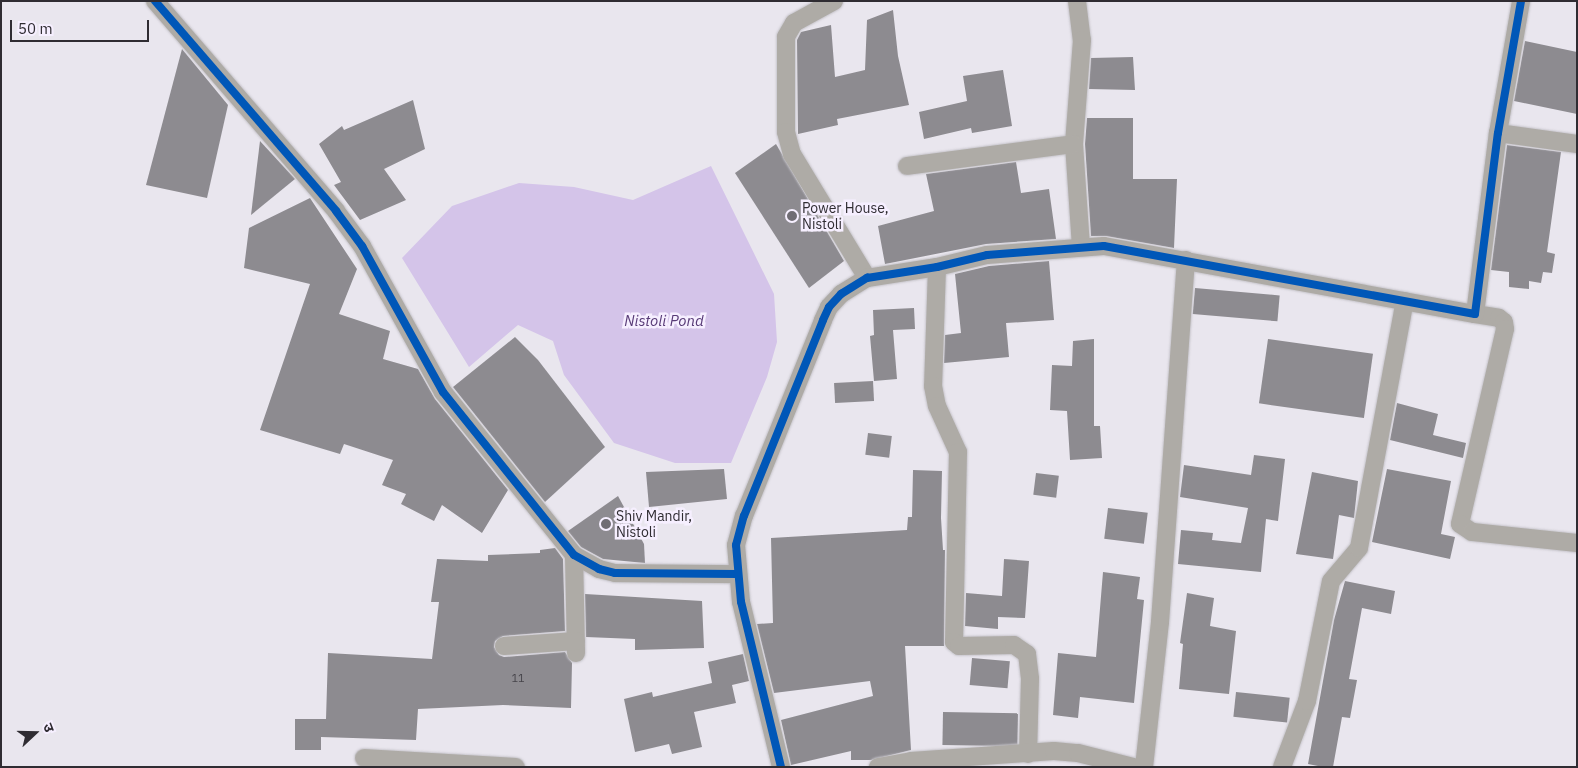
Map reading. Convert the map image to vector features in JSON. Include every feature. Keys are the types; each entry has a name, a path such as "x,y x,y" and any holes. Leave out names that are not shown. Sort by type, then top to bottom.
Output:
{"street":[{"path":"155,1 336,211 362,246 443,392 574,555 599,569 615,573 738,574"},
{"path":"834,1 794,23 786,37 786,132 792,154 867,278"},
{"path":"1077,1 1082,40 1074,144 1081,246"},
{"path":"1475,314 1498,133 1521,1"},
{"path":"1498,133 1577,144"},
{"path":"907,166 1074,144"},
{"path":"781,767 738,574 736,545 744,516 823,320 841,294 867,278 938,267 987,255 1081,246 1104,246 1499,318 1504,322 1505,329 1460,524 1472,532 1577,543"},
{"path":"1144,767 1160,622 1186,260"},
{"path":"938,267 933,386 937,406 958,452 954,642 959,646 1014,645 1027,654 1030,680 1028,754"},
{"path":"1282,767 1307,701 1331,581 1359,548 1406,301"},
{"path":"504,646 576,647 574,555"},
{"path":"878,767 911,761 1028,754 1053,759 1078,753 1133,767"},
{"path":"364,758 516,767"}],"water":[{"name":"Nistoli Pond","path":"711,166 774,294 777,342 767,377 731,463 675,463 614,443 564,375 553,341 518,325 469,367 402,258 452,206 519,183 574,187 633,200"}],"building":[{"path":"893,10 898,56 909,105 837,119 838,125 798,134 797,40 801,32 831,25 835,77 865,70 867,20"},
{"path":"1525,41 1577,52 1577,114 1514,101"},
{"path":"182,49 228,105 207,198 146,185"},
{"path":"1133,57 1135,90 1089,89 1091,58"},
{"path":"1003,70 1012,126 972,133 971,128 924,139 919,112 967,101 963,76"},
{"path":"413,100 425,149 384,169 406,200 360,220 334,185 341,182 319,144 342,126 344,130"},
{"path":"1087,118 1133,118 1133,179 1177,179 1174,248 1106,236 1091,236 1085,144"},
{"path":"260,141 295,179 251,215"},
{"name":"Power House, Nistoli","path":"776,144 844,261 809,288 735,173"},
{"path":"1507,145 1561,152 1547,252 1555,254 1552,273 1543,272 1541,283 1529,281 1529,289 1509,287 1509,272 1491,270"},
{"path":"1016,162 1021,193 1049,189 1056,239 986,244 885,264 878,226 934,211 926,174"},
{"path":"310,198 357,269 339,314 390,331 383,359 418,369 435,399 508,490 482,533 442,505 434,521 401,504 406,494 382,485 393,460 344,444 340,454 260,430 310,284 244,268 249,228"},
{"path":"1049,261 1054,320 1006,323 1009,357 944,363 945,335 961,333 955,274 989,266"},
{"path":"1195,288 1280,295 1277,321 1193,314"},
{"path":"914,308 915,329 893,330 897,379 874,381 870,336 874,335 873,310"},
{"path":"515,337 538,360 605,447 545,502 453,387"},
{"path":"1094,339 1094,426 1100,426 1102,458 1070,460 1067,411 1050,410 1052,365 1072,366 1073,341"},
{"path":"1268,339 1373,354 1364,418 1259,403"},
{"path":"873,381 874,401 835,403 834,383"},
{"path":"1397,403 1438,414 1433,435 1466,443 1463,458 1390,440"},
{"path":"868,433 892,436 889,458 865,455"},
{"path":"1254,455 1285,459 1278,521 1266,519 1261,572 1178,564 1181,530 1213,533 1212,540 1241,543 1248,508 1180,497 1184,465 1251,475"},
{"path":"724,469 727,499 649,507 646,472"},
{"path":"1387,469 1451,481 1441,534 1455,537 1450,559 1372,542"},
{"path":"913,470 942,471 941,518 943,550 945,550 944,646 905,646 911,750 871,760 851,760 851,751 791,765 781,720 873,696 870,681 774,693 757,624 773,623 771,538 907,530 908,517 912,517"},
{"path":"1312,472 1358,481 1354,518 1339,515 1333,559 1296,554"},
{"path":"1036,473 1059,476 1056,498 1033,495"},
{"name":"Shiv Mandir, Nistoli","path":"618,496 644,544 645,563 603,559 581,547 568,531"},
{"path":"1108,508 1148,513 1144,544 1104,539"},
{"path":"555,548 563,559 565,631 503,636 495,641 494,647 499,655 504,657 565,652 572,663 571,708 503,705 418,709 416,740 321,737 321,750 295,750 295,719 326,719 328,653 432,659 439,602 431,602 437,559 488,561 488,555 540,553 540,550"},
{"path":"1004,559 1029,561 1025,618 998,617 998,629 965,626 966,593 1002,596"},
{"path":"1103,572 1140,577 1137,599 1144,600 1134,703 1080,697 1078,718 1053,715 1058,653 1096,657"},
{"path":"1345,581 1395,591 1391,614 1362,608 1349,679 1357,680 1350,718 1342,717 1333,767 1323,767 1308,764 1334,620"},
{"path":"1187,593 1214,598 1210,626 1236,631 1229,694 1179,689 1183,644 1180,643"},
{"path":"585,594 702,601 704,648 635,650 635,639 586,637"},
{"path":"743,654 749,681 732,685 736,703 694,712 702,747 672,754 669,744 635,752 624,699 652,692 653,697 712,683 708,662"},
{"path":"972,658 1010,661 1008,688 970,685"},
{"path":"1236,692 1290,698 1287,723 1233,717"},
{"path":"943,712 1018,713 1017,746 942,745"}],"cycle path":[{"path":"155,1 336,211 362,246 443,392 574,555 599,569 615,573 737,574"},
{"path":"781,767 741,602 736,545 744,516 823,320 829,307 841,294 867,278 937,267 987,255 1104,246 1475,314 1498,133 1521,1"}],"place":[{"name":"Power House, Nistoli","path":"792,216"},
{"name":"Shiv Mandir, Nistoli","path":"606,524"}]}
